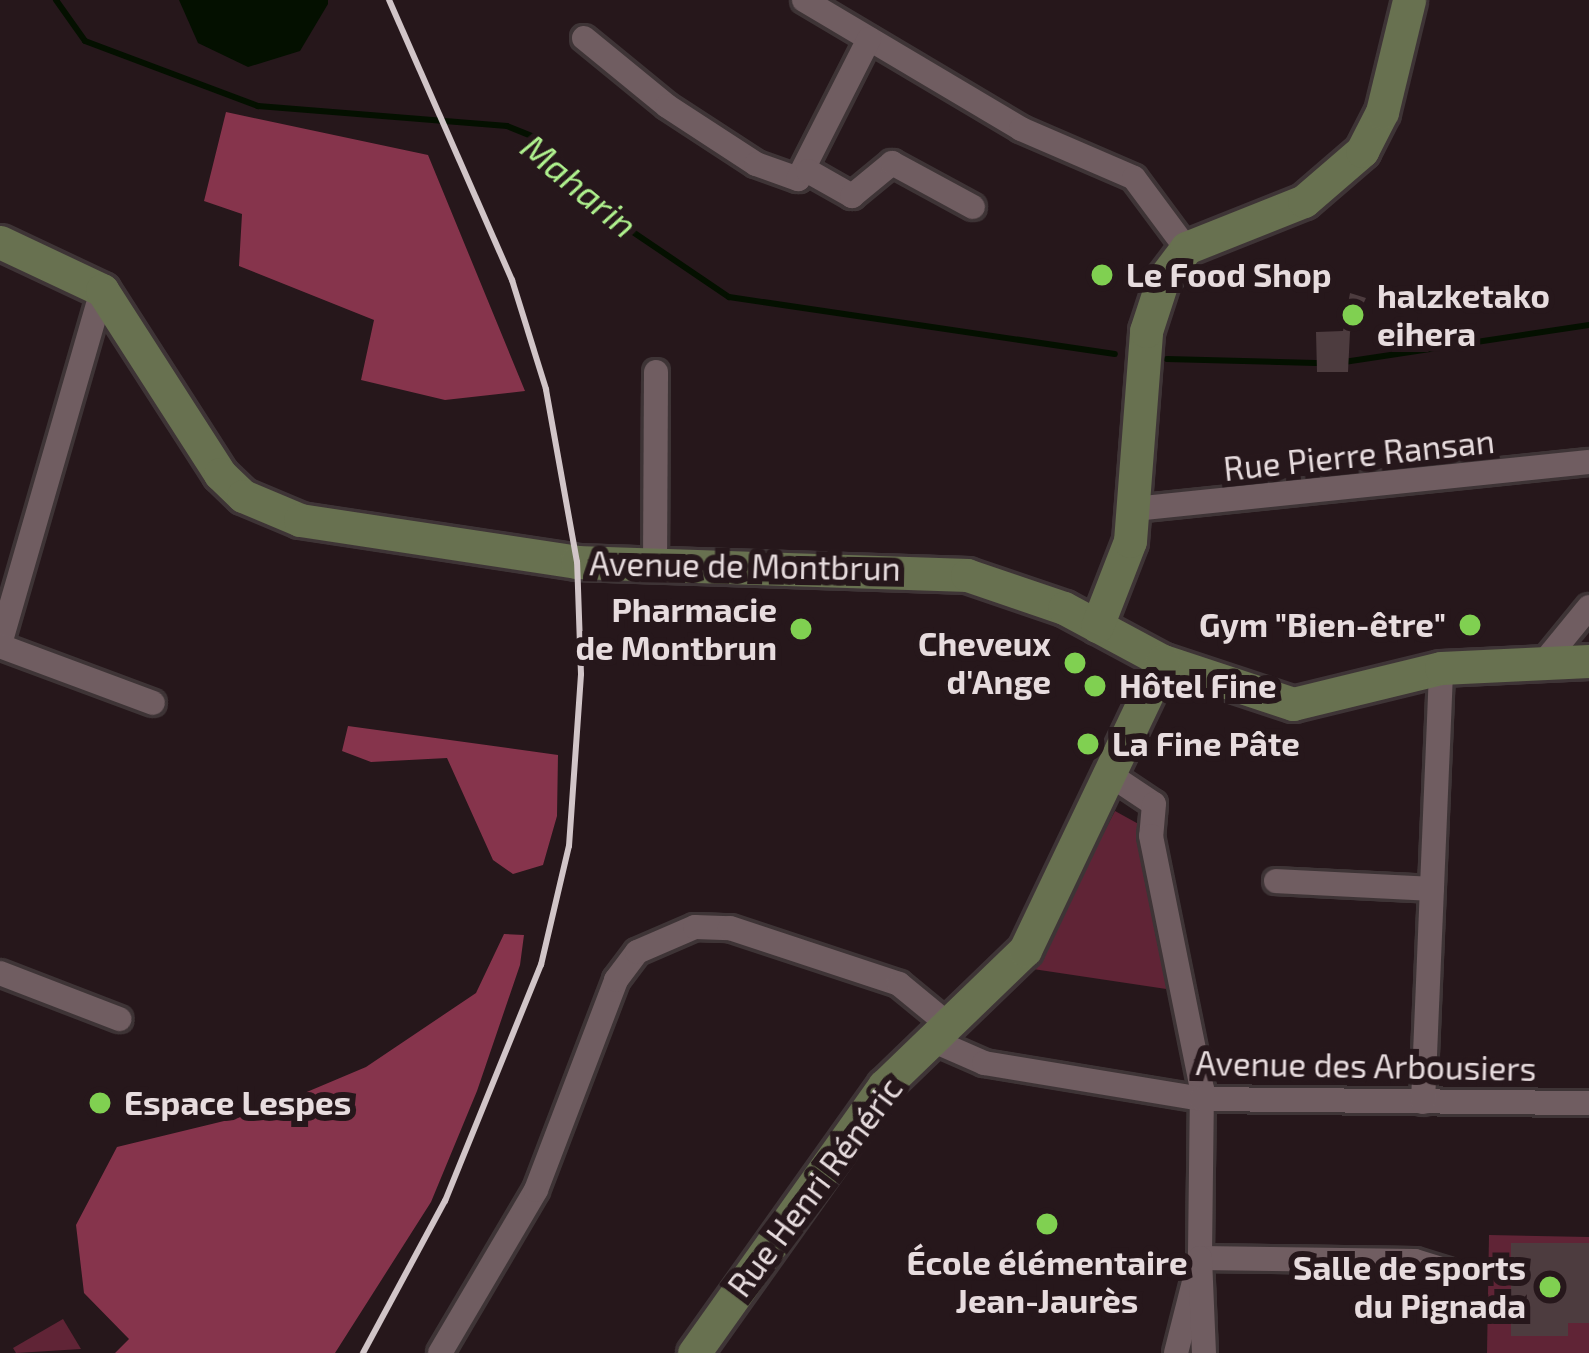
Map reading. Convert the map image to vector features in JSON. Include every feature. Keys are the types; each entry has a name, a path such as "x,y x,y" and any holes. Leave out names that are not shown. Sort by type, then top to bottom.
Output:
{"street":[{"path":"804,0 1022,129 1135,178 1186,248"},
{"path":"1097,626 1135,509 1146,331 1162,279 1186,248 1304,201 1362,151 1382,112 1409,0"},
{"path":"584,38 782,178 808,171 852,196 892,163 974,208"},
{"path":"808,171 869,39"},
{"path":"0,242 102,290 0,645 153,703"},
{"name":"Avenue de Montbrun","path":"102,290 220,474 270,512 655,567 967,574 1097,626 1163,662 1293,704 1441,668 1589,661"},
{"path":"655,567 656,372"},
{"name":"Rue Pierre Ransan","path":"1135,509 1589,462"},
{"path":"1544,662 1589,607"},
{"name":"Rue Henri Rénéric","path":"694,1353 857,1119 1025,950 1163,662"},
{"path":"1423,1102 1441,668"},
{"path":"1112,776 1154,804 1151,836 1201,1099 1204,1353"},
{"path":"1276,881 1432,889"},
{"name":"Avenue des Arbousiers","path":"440,1353 536,1190 616,980 638,952 695,926 730,928 864,968 983,1063 1201,1099 1589,1103"},
{"path":"0,974 119,1019"},
{"path":"1200,1258 1415,1261 1448,1271"},
{"path":"1176,1353 1200,1258"}],"shaded area":[{"path":"179,0 328,0 328,4 300,51 248,67 198,43"},
{"path":"226,112 428,155 525,391 445,400 361,380 374,320 239,266 242,214 204,201"},
{"path":"348,726 558,755 557,816 543,865 513,874 493,860 447,758 371,762 342,751"},
{"path":"1115,811 1144,827 1173,990 1033,969"},
{"path":"504,934 524,935 520,965 477,1091 431,1202 335,1353 115,1353 129,1339 84,1293 76,1225 117,1147 257,1113 366,1067 476,993"},
{"path":"1489,1235 1589,1237 1589,1353 1487,1353"},
{"path":"63,1319 81,1349 16,1353 13,1348"}],"building":[{"name":"halzketako eihera","path":"1350,293 1366,298 1350,332 1348,372 1317,372 1316,332 1343,331"},
{"name":"Salle de sports du Pignada","path":"1511,1243 1589,1243 1589,1323 1568,1323 1568,1336 1511,1336"}],"waterway":[{"name":"Maharin","path":"56,0 85,41 258,106 507,126 536,138 624,226 729,297 1115,354"},
{"name":"Maharin","path":"1344,362 1589,325"},
{"name":"Maharin","path":"1167,359 1325,363"}],"railway":[{"path":"363,1353 445,1201 541,965 569,846 581,674 577,562 546,389 512,280 389,0"}],"place":[{"name":"Le Food Shop","path":"1102,275"},
{"name":"halzketako eihera","path":"1353,315"},
{"name":"Gym \"Bien-être\"","path":"1470,625"},
{"name":"Pharmacie de Montbrun","path":"801,629"},
{"name":"Cheveux d'Ange","path":"1075,663"},
{"name":"Hôtel Fine","path":"1095,686"},
{"name":"La Fine Pâte","path":"1088,744"},
{"name":"Espace Lespes","path":"100,1103"},
{"name":"École élémentaire Jean-Jaurès","path":"1047,1224"},
{"name":"Salle de sports du Pignada","path":"1550,1287"}]}
